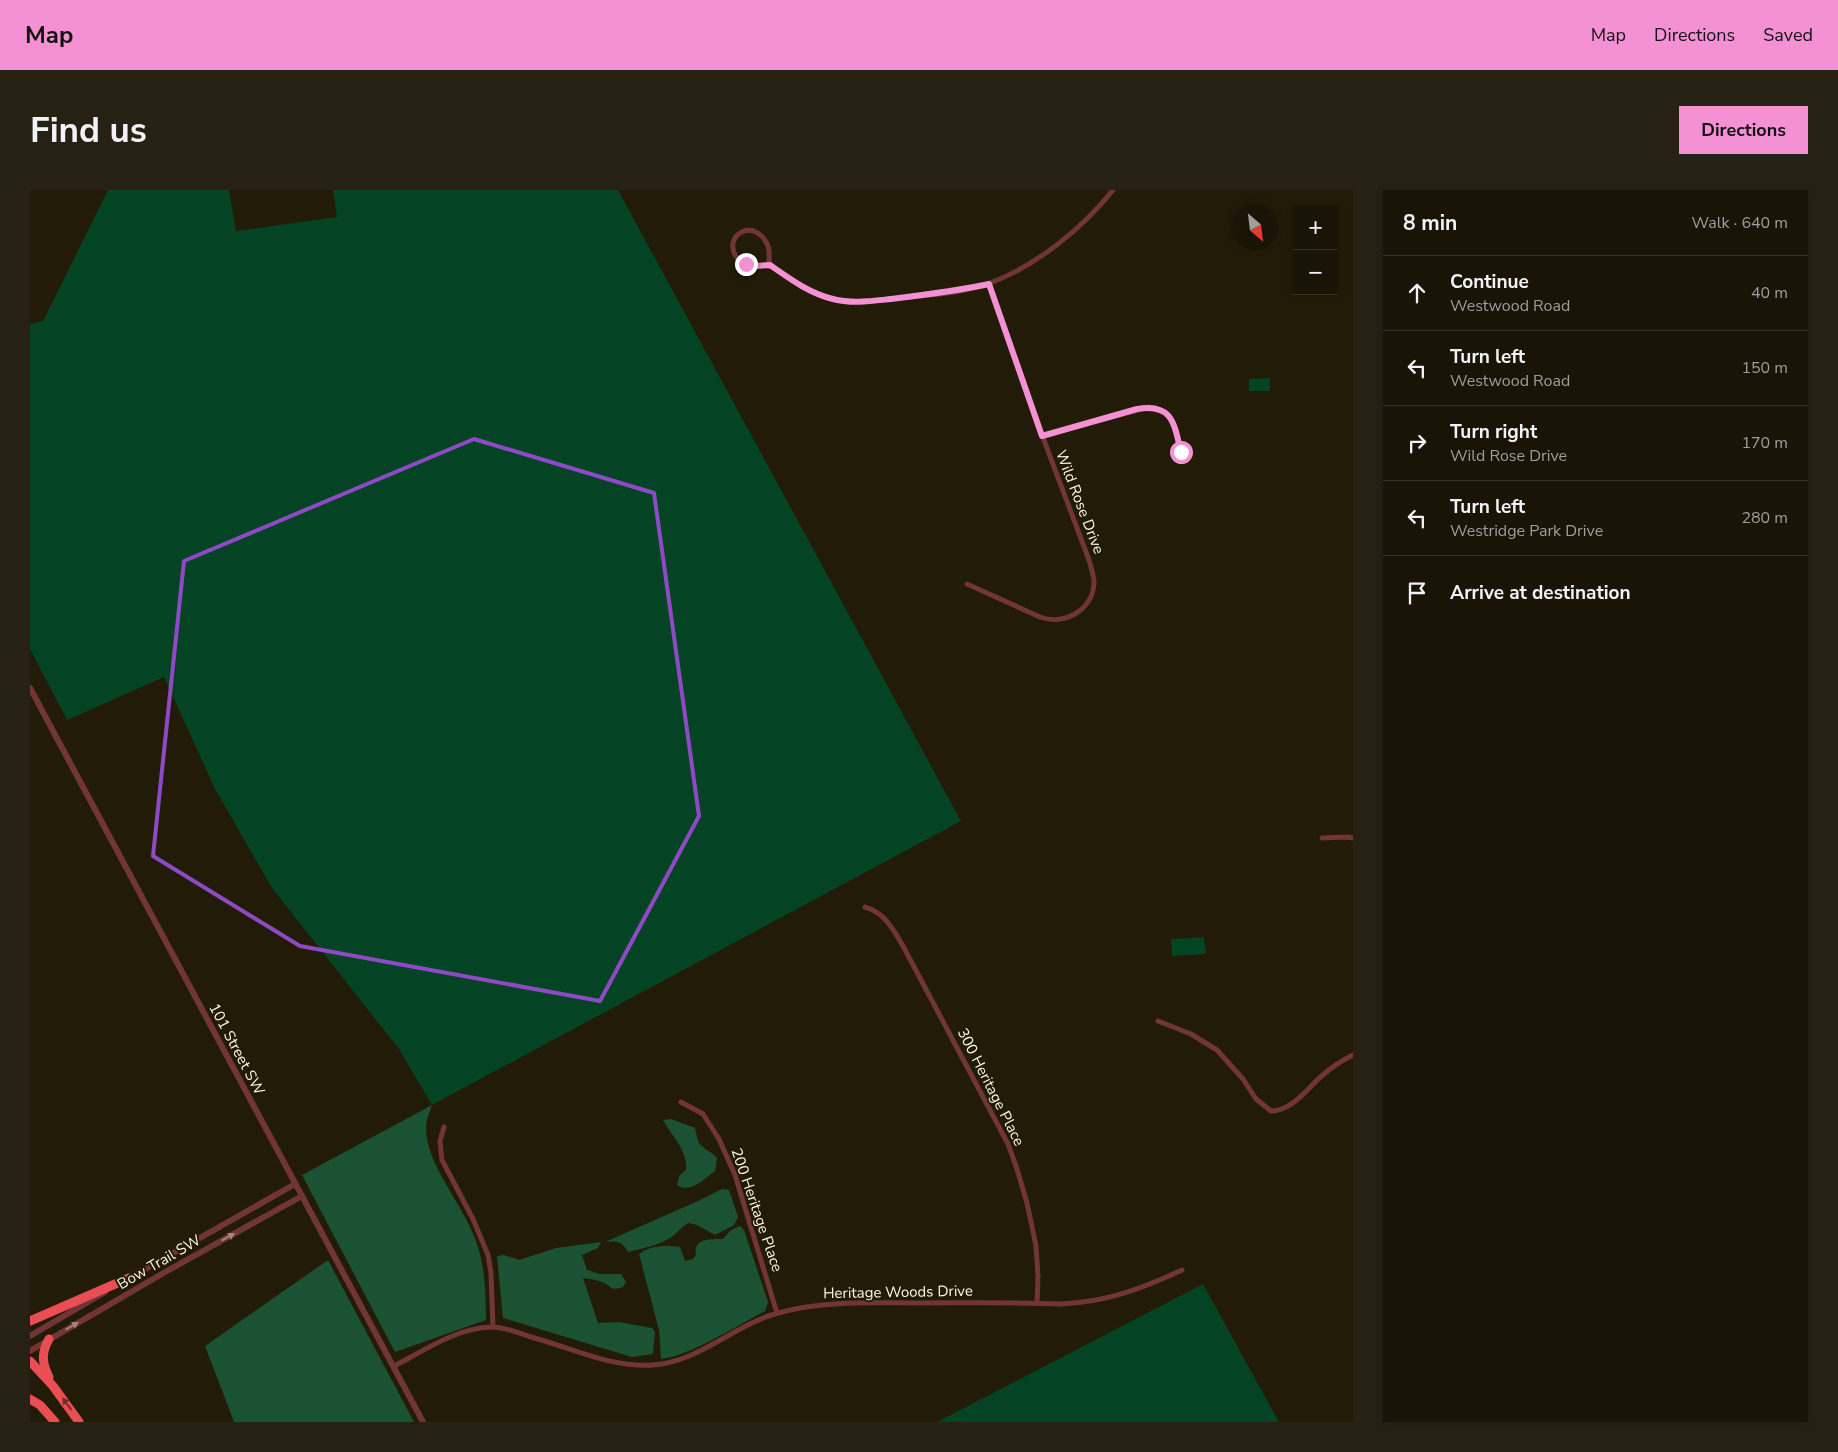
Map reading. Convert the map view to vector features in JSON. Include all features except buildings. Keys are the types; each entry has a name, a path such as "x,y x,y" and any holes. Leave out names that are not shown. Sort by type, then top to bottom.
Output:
{"highway":[{"path":"30,1321 129,1278"},
{"path":"50,1339 44,1350 43,1364 54,1386 79,1422"},
{"path":"30,1361 54,1386"},
{"path":"30,1399 44,1409 55,1422"}],"street":[{"path":"770,265 768,246 759,234 753,230 747,230 737,235 733,241 733,248 740,260 746,264 756,266 770,265 794,282 835,300 854,302 935,294 989,284 1044,256 1082,222 1113,190"},
{"name":"Wild Rose Drive","path":"967,584 1040,617 1053,620 1073,615 1087,604 1092,595 1094,582 1092,568 1042,436 989,284"},
{"path":"1042,436 1149,407 1163,410 1171,418 1181,452"},
{"name":"101 Street SW","path":"30,688 423,1422"},
{"path":"1322,838 1353,838"},
{"name":"300 Heritage Place","path":"865,907 880,914 890,923 904,946 1008,1144 1027,1203 1036,1246 1037,1303"},
{"path":"1158,1021 1191,1034 1217,1050 1243,1079 1256,1099 1271,1111 1278,1111 1294,1102 1324,1074 1353,1055"},
{"name":"200 Heritage Place","path":"681,1102 703,1114 719,1139 735,1175 777,1313"},
{"path":"444,1127 440,1141 442,1160 473,1220 488,1255 491,1272 493,1327"},
{"name":"Bow Trail SW","path":"30,1336 295,1184"},
{"name":"Bow Trail SW","path":"30,1351 302,1196"},
{"name":"Heritage Woods Drive","path":"394,1366 453,1337 493,1327 623,1364 652,1365 686,1358 734,1332 777,1313 841,1304 1087,1303 1110,1298 1154,1283 1182,1270"}],"highlighted area":[{"path":"474,439 654,493 699,816 600,1001 300,946 153,856 184,561"}],"green space":[{"path":"108,190 229,190 236,231 337,217 333,190 618,190 961,821 432,1105 399,1049 272,888 215,789 164,677 67,720 30,649 30,324 43,321"},
{"path":"1270,378 1270,391 1249,391 1249,379"},
{"path":"1204,937 1206,954 1172,956 1171,939"},
{"path":"432,1105 426,1125 428,1143 440,1173 473,1232 478,1247 485,1283 486,1320 395,1352 302,1175"},
{"path":"671,1119 695,1128 699,1143 717,1158 715,1171 692,1187 687,1188 677,1185 679,1176 686,1170 686,1163 679,1144 663,1120"},
{"path":"722,1189 729,1190 738,1217 734,1225 715,1235 697,1225 688,1223 666,1240 628,1252 619,1242 605,1242 698,1201"},
{"path":"740,1226 744,1230 768,1302 765,1311 700,1346 673,1357 661,1359 659,1330 639,1254 654,1247 675,1246 680,1247 685,1261 693,1259 696,1255 697,1245 700,1242 723,1239 731,1230"},
{"path":"601,1242 598,1248 582,1255 587,1270 600,1274 621,1274 626,1282 623,1287 614,1289 599,1281 583,1278 598,1323 619,1322 652,1328 655,1332 653,1354 632,1357 503,1318 497,1256 504,1255 519,1260 556,1248"},
{"path":"328,1260 414,1422 234,1422 205,1346"},
{"path":"1203,1284 1279,1422 937,1422"}],"route":[{"path":"746,264 756,266 770,265 808,290 835,300 854,302 935,294 989,284 1042,436 1137,409 1158,408 1171,418 1181,452"}]}
